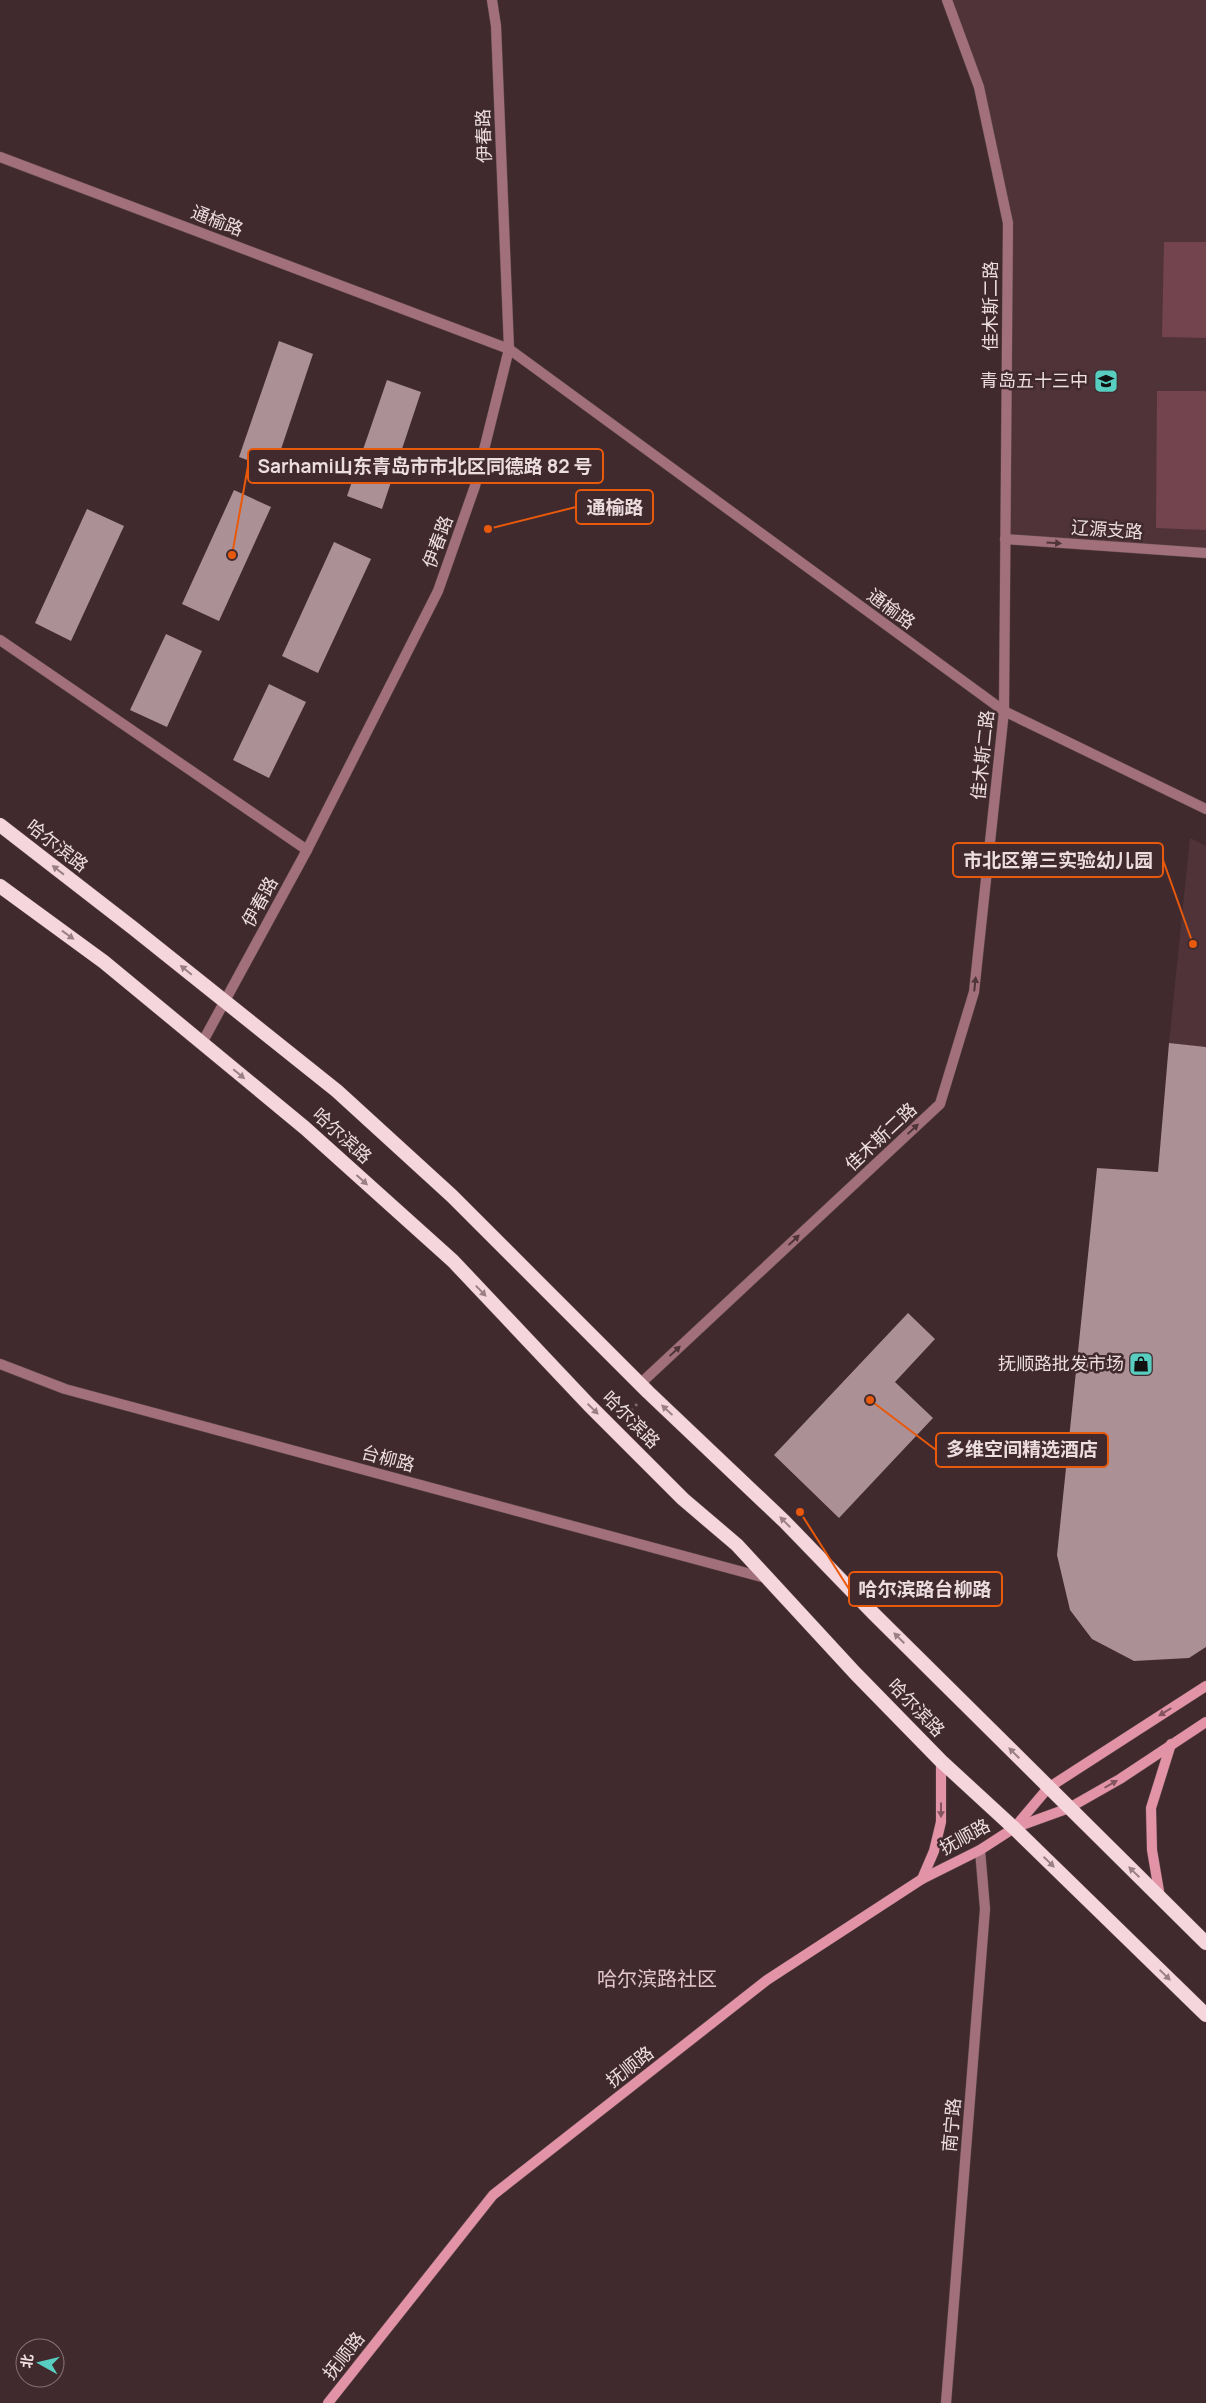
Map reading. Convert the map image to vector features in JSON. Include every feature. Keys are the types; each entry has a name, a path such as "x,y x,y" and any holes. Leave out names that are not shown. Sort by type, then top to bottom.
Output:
{"highway":[{"name":"哈尔滨路","path":"0,825 337,1091 452,1196 644,1388 784,1521 1048,1788 1206,1943"},
{"name":"哈尔滨路","path":"0,886 104,962 202,1042 305,1128 453,1261 589,1405 684,1499 737,1545 855,1673 941,1761 1014,1828 1206,2015"}],"main road":[{"name":"抚顺路","path":"1014,1828 1048,1788 1206,1686"},
{"name":"抚顺路","path":"328,2403 493,2195 767,1980 922,1879 980,1850 1014,1828 1069,1808 1120,1779 1206,1722"},
{"path":"1160,1897 1152,1850 1151,1808 1171,1744"},
{"path":"922,1879 934,1851 941,1822 941,1761"}],"street":[{"name":"伊春路","path":"202,1042 307,850 438,591 475,486 508,349 496,26 492,0"},
{"name":"佳木斯二路","path":"644,1388 940,1104 974,992 1004,711 1008,224 979,87 947,0"},
{"name":"通榆路","path":"0,157 508,349 1004,711 1206,809"},
{"name":"辽源支路","path":"1005,539 1206,554"},
{"path":"0,640 307,850"},
{"name":"台柳路","path":"0,1364 65,1389 769,1579"},
{"name":"南宁路","path":"946,2403 985,1909 980,1850"}],"path":[{"path":"615,1430 644,1388"}],"shaded area":[{"name":"青岛五十三中","path":"947,0 1206,0 1206,553 1005,539 1008,223 979,87"},
{"path":"1164,242 1206,242 1206,338 1162,337"},
{"path":"1157,391 1206,391 1206,530 1156,528"},
{"path":"1190,838 1206,846 1206,1047 1169,1043"}],"building":[{"path":"279,341 313,354 274,470 239,457"},
{"path":"387,380 421,392 382,509 347,496"},
{"path":"234,490 271,507 219,621 182,604"},
{"path":"87,509 124,526 71,641 35,623"},
{"path":"334,542 371,559 318,673 282,656"},
{"path":"166,634 202,651 167,727 130,710"},
{"path":"269,684 306,702 269,778 233,760"},
{"name":"抚顺路批发市场","path":"1169,1043 1206,1047 1206,1647 1189,1658 1134,1661 1092,1639 1070,1610 1057,1555 1097,1168 1158,1172"},
{"path":"908,1313 935,1339 895,1382 933,1418 839,1518 774,1455"}],"place":[{"name":"青岛五十三中","path":"1106,381"},
{"name":"通榆路","path":"488,529"},
{"name":"Sarhami山东青岛市市北区同德路 82 号","path":"232,555"},
{"name":"市北区第三实验幼儿园","path":"1193,944"},
{"name":"抚顺路批发市场","path":"1141,1364"},
{"name":"多维空间精选酒店","path":"870,1400"},
{"name":"哈尔滨路台柳路","path":"800,1512"}],"district":[{"name":"哈尔滨路社区","path":"657,1979"}]}
